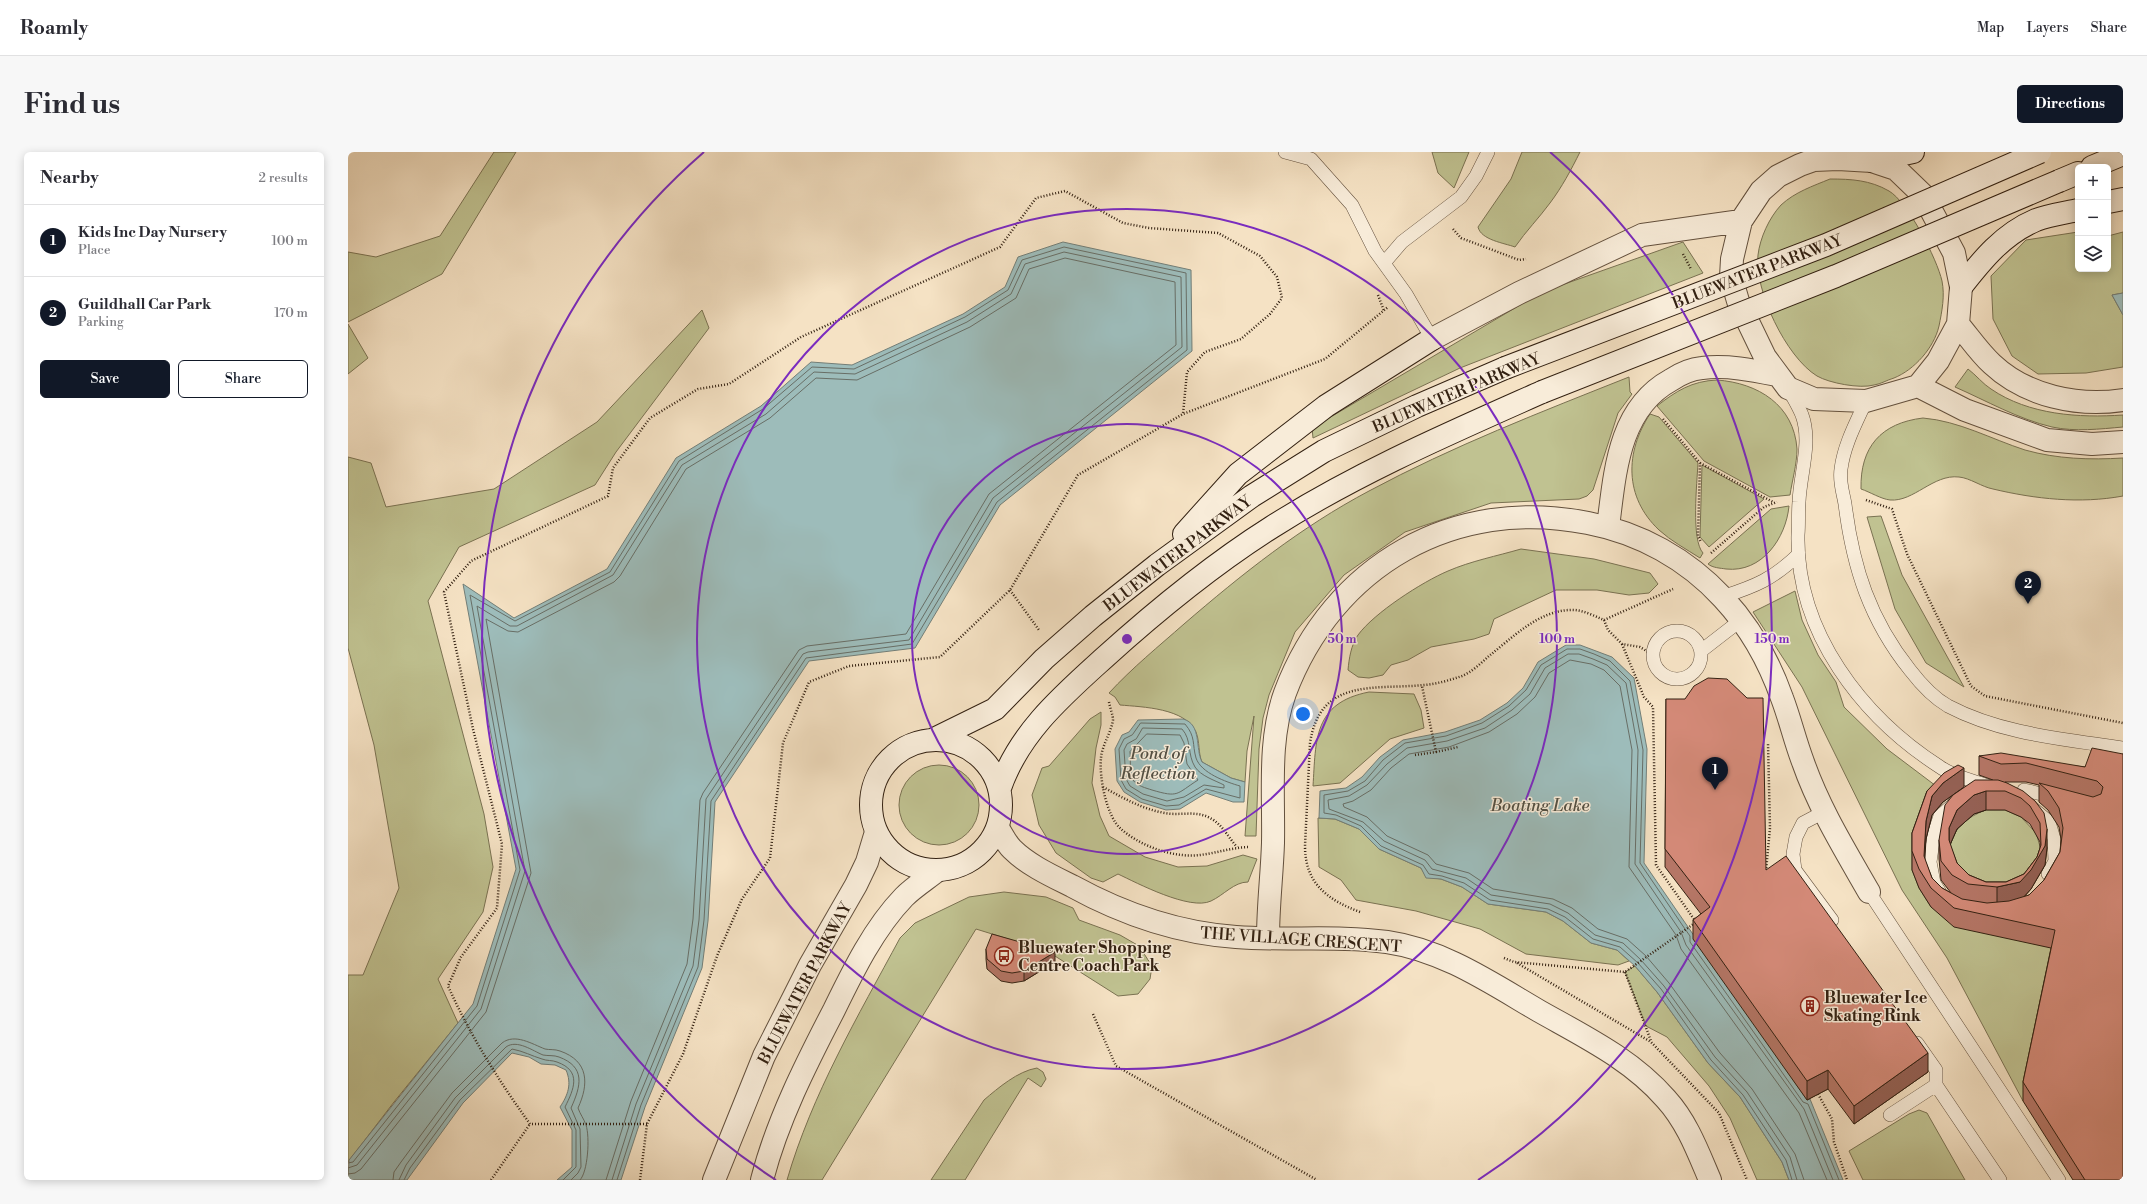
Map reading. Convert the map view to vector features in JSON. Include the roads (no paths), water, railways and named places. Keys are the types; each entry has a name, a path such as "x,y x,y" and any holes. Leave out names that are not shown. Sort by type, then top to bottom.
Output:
{"street":[{"path":"1782,382 1764,357 1733,287 1732,259 1741,221 1761,191 1788,170 1814,160 1872,161 1913,152"},
{"name":"BLUEWATER PARKWAY","path":"934,739 995,710 1044,659 1093,616 1157,565 1252,496 1324,450 1417,406 1505,368 1826,245 2040,152"},
{"path":"2099,164 2123,154"},
{"path":"1608,527 1624,437 1631,419 1646,399 1664,384 1685,372 1700,368 1736,368 1782,382 1814,399 1866,401 1918,386 1938,361 1958,324 1961,287 1954,253 1923,195 1896,169 1872,161"},
{"name":"BLUEWATER PARKWAY","path":"1000,788 1007,767 1021,744 1058,699 1120,643 1213,568 1271,528 1346,485 1445,435 1542,392 1836,276 2068,177"},
{"path":"2111,201 2123,199"},
{"path":"1961,287 1980,262 2005,237 2036,220 2075,211"},
{"path":"1157,565 1238,474 1326,406 1432,340 1519,293 1642,235 1741,221"},
{"path":"1958,324 1992,364 2027,388 2071,401 2123,400"},
{"path":"1918,386 1965,410 2047,440 2092,444 2123,442"},
{"path":"1268,938 1273,845 1274,743 1281,705 1291,677 1308,643 1324,619 1354,586 1384,562 1415,543 1466,524 1525,516 1564,518 1608,527 1658,546 1697,573 1722,596 1742,620 1767,662 1782,698 1803,763 1824,812 1869,892"},
{"path":"934,739 950,741 965,746 978,754 989,766 1000,788 1001,812 998,828 988,844 974,858 957,867 938,870 922,869 908,864 895,856 884,845 876,832 870,804 872,790 884,764 907,746 920,741 934,739"},
{"name":"THE VILLAGE CRESCENT","path":"998,828 1012,849 1038,868 1114,907 1140,917 1189,930 1235,937 1385,942 1412,947 1442,957 1473,972 1598,1044 1641,1073 1674,1108 1689,1134 1710,1180"},
{"name":"BLUEWATER PARKWAY","path":"714,1180 764,1056 810,965 856,885 867,862 876,832"},
{"path":"762,1180 783,1117 822,1032 858,963 898,904 914,888 938,870"}],"lane":[{"path":"1285,152 1311,159 1352,204 1375,251 1406,294 1432,340"},
{"path":"1384,263 1402,242 1441,212 1468,188 1488,152"},
{"path":"1782,382 1802,415 1804,428 1804,460 1799,501 1799,554 1809,603 1824,642 1857,694 1880,720 1900,738 1941,768 2018,797 2049,822 2054,839 2055,861 2042,885"},
{"path":"1866,401 1843,456 1840,483 1844,497 1850,541 1862,585 1872,610 1892,646 1920,683 1946,705 1976,719 2024,732 2123,748"},
{"path":"1722,596 1750,587 1780,572 1799,554"},
{"path":"1701,651 1742,620"},
{"path":"1671,632 1687,633 1694,637 1699,643 1701,651 1701,659 1696,670 1687,677 1679,679 1671,679 1658,670 1653,655 1654,647 1658,641 1664,635 1671,632"},
{"path":"2024,790 2065,800"},
{"path":"1950,902 1944,898 1934,883 1930,862 1934,834 1940,816 1951,805 1972,791"},
{"path":"1824,812 1803,823 1796,837 1793,854 1795,870 1841,933"},
{"path":"1869,892 2059,1180"},
{"path":"1909,1031 1936,1070 1936,1085 2000,1180"},
{"path":"1890,1115 1936,1085"}],"water":[{"path":"1063,242 1191,270 1192,351 1000,505 915,648 809,661 715,802 708,921 702,968 645,1107 621,1180 557,1180 572,1167 572,1130 560,1107 565,1098 569,1085 568,1075 566,1070 555,1065 541,1064 529,1057 512,1053 463,1103 407,1180 348,1180 349,1160 473,1004 516,869 463,584 514,618 607,569 676,458 761,406 811,362 852,365 963,314 1005,287 1018,257"},
{"path":"2123,293 2123,315 2112,295"},
{"name":"Boating Lake","path":"1566,645 1580,645 1612,657 1634,678 1647,749 1644,863 1807,1100 1810,1099 1843,1180 1789,1180 1782,1162 1740,1097 1708,1063 1657,992 1635,966 1617,950 1591,943 1563,921 1546,912 1488,904 1462,887 1441,879 1426,878 1421,868 1379,849 1359,829 1335,819 1319,818 1320,791 1346,788 1362,777 1380,757 1403,740 1445,732 1480,720 1507,703 1523,688 1538,662"},
{"name":"Pond of Reflection","path":"1183,719 1189,722 1196,731 1202,762 1231,778 1245,782 1244,802 1233,802 1206,793 1180,809 1166,810 1140,802 1124,792 1117,781 1115,749 1122,735 1129,732 1138,720"}],"place":[{"name":"Guildhall Car Park","path":"2028,604"},
{"name":"Kids Inc Day Nursery","path":"1715,790"},
{"name":"Bluewater Shopping Centre Coach Park","path":"1004,956"},
{"name":"Bluewater Ice Skating Rink","path":"1810,1006"}]}
